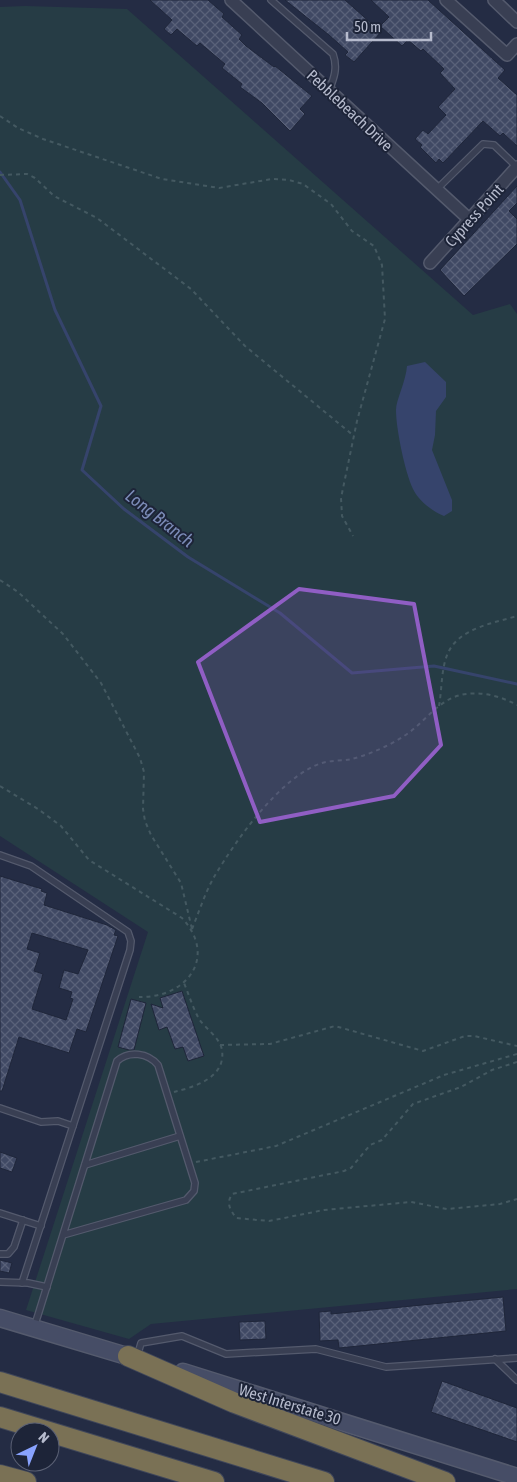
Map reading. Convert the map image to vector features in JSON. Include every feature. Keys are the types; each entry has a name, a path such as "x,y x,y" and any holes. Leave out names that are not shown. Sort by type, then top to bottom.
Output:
{"highway":[{"path":"132,1357 235,1403 445,1482"},
{"path":"0,1382 324,1482"},
{"path":"0,1417 214,1482"},
{"path":"0,1475 26,1482"}],"main road":[{"name":"West Interstate 30","path":"0,1318 252,1392 517,1477"}],"street":[{"name":"Pebblebeach Drive","path":"231,0 470,220"},
{"path":"446,0 507,55 517,44"},
{"path":"494,0 517,22"},
{"name":"Cypress Point","path":"430,263 517,167"}],"lane":[{"path":"271,0 333,54 336,62 336,73 329,91"},
{"path":"437,189 482,144 494,145 517,167"},
{"path":"0,855 31,866 128,932 131,941 130,950 22,1283"},
{"path":"34,1328 117,1060 131,1053 153,1059 158,1065 189,1163 195,1183 194,1191 186,1200 63,1235"},
{"path":"0,1108 42,1122 58,1120 73,1126"},
{"path":"84,1165 180,1136"},
{"path":"0,1213 41,1226"},
{"path":"0,1254 8,1254 14,1247 23,1220"},
{"path":"0,1282 47,1287"},
{"path":"132,1357 141,1342 182,1336 226,1354 316,1349 386,1368 517,1358"},
{"path":"495,1359 517,1380"}],"path":[{"path":"0,116 18,128 43,139 162,179 201,187 219,188 272,179 289,180 303,184 331,204 343,221 374,246 379,254 386,299 385,319 354,436 340,507 342,516 353,536"},
{"path":"0,175 26,174 36,178 54,196 97,218 190,289 245,346 354,436"},
{"path":"0,580 18,592 63,634 101,683 140,758 144,772 143,809 145,821 151,835 181,883 192,929 197,941 197,960 192,976 179,987 158,996 139,997"},
{"path":"439,707 447,654 455,642 474,629 517,616"},
{"path":"192,929 214,878 253,823 289,781 323,763 351,759 381,748 404,736 448,700 477,692 492,695 517,705"},
{"path":"0,786 38,809 61,826 89,860 175,914 192,929"},
{"path":"167,1093 193,1087 211,1077 220,1062 222,1050 199,1019 184,982"},
{"path":"220,1046 270,1044 335,1026 423,1051 465,1036 517,1046"},
{"path":"189,1163 276,1146 444,1075 517,1054"},
{"path":"517,1062 492,1070 461,1087 413,1104 382,1140 370,1145 351,1168 232,1194 228,1200 229,1208 236,1218 269,1221 324,1210 411,1202 447,1209 500,1204 517,1199"}],"highlighted area":[{"path":"299,589 414,604 441,745 394,796 260,822 198,662"}],"shaded area":[{"path":"0,7 127,9 473,315 510,304 517,314 517,1289 151,1324 129,1339 26,1310 148,932 0,836"}],"water":[{"path":"425,362 446,382 446,397 436,411 432,450 452,500 452,511 444,516 426,505 413,489 404,462 396,418 396,406 407,366"}],"building":[{"path":"150,0 208,0 224,14 222,17 242,35 239,39 246,46 275,66 312,96 300,109 305,114 290,131 262,103 240,87 242,84 222,68 225,64 200,43 197,46 177,29 171,35 164,29 172,20"},
{"path":"285,0 345,0 381,32 354,62 345,55 348,52"},
{"path":"371,0 428,0 505,70 498,78 517,95 517,146 503,133 500,136 483,121 443,163 439,159 436,163 420,147 422,145 415,139 423,130 428,134 446,115 438,107 455,89 440,73 444,69 423,49 421,51 408,40 402,46 380,26 389,17"},
{"path":"517,186 517,203 509,211 517,219 517,244 464,296 440,270"},
{"path":"0,876 42,889 41,891 47,893 44,905 107,925 116,930 114,935 118,936 86,1032 77,1029 69,1053 19,1037 2,1091 0,1091","holes":["32,933 88,950 78,974 64,970 59,988 72,992 70,998 73,999 66,1020 32,1009 43,974 34,971 40,953 27,949"]},
{"path":"182,991 204,1056 188,1061 183,1047 175,1049 167,1027 159,1030 151,1004 163,1008 160,998"},
{"path":"131,999 146,1003 134,1050 118,1047"},
{"path":"0,1152 17,1158 12,1172 0,1168"},
{"path":"0,1260 12,1263 9,1273 0,1271"},
{"path":"503,1297 506,1331 339,1348 338,1340 320,1341 319,1312 331,1311 331,1314"},
{"path":"265,1321 266,1339 240,1340 239,1322"},
{"path":"442,1381 517,1408 517,1442 431,1412"}],"waterway":[{"name":"Long Branch","path":"0,172 20,200 55,310 101,406 82,470 124,509 188,557 280,613 352,673 434,666 517,684"}]}
